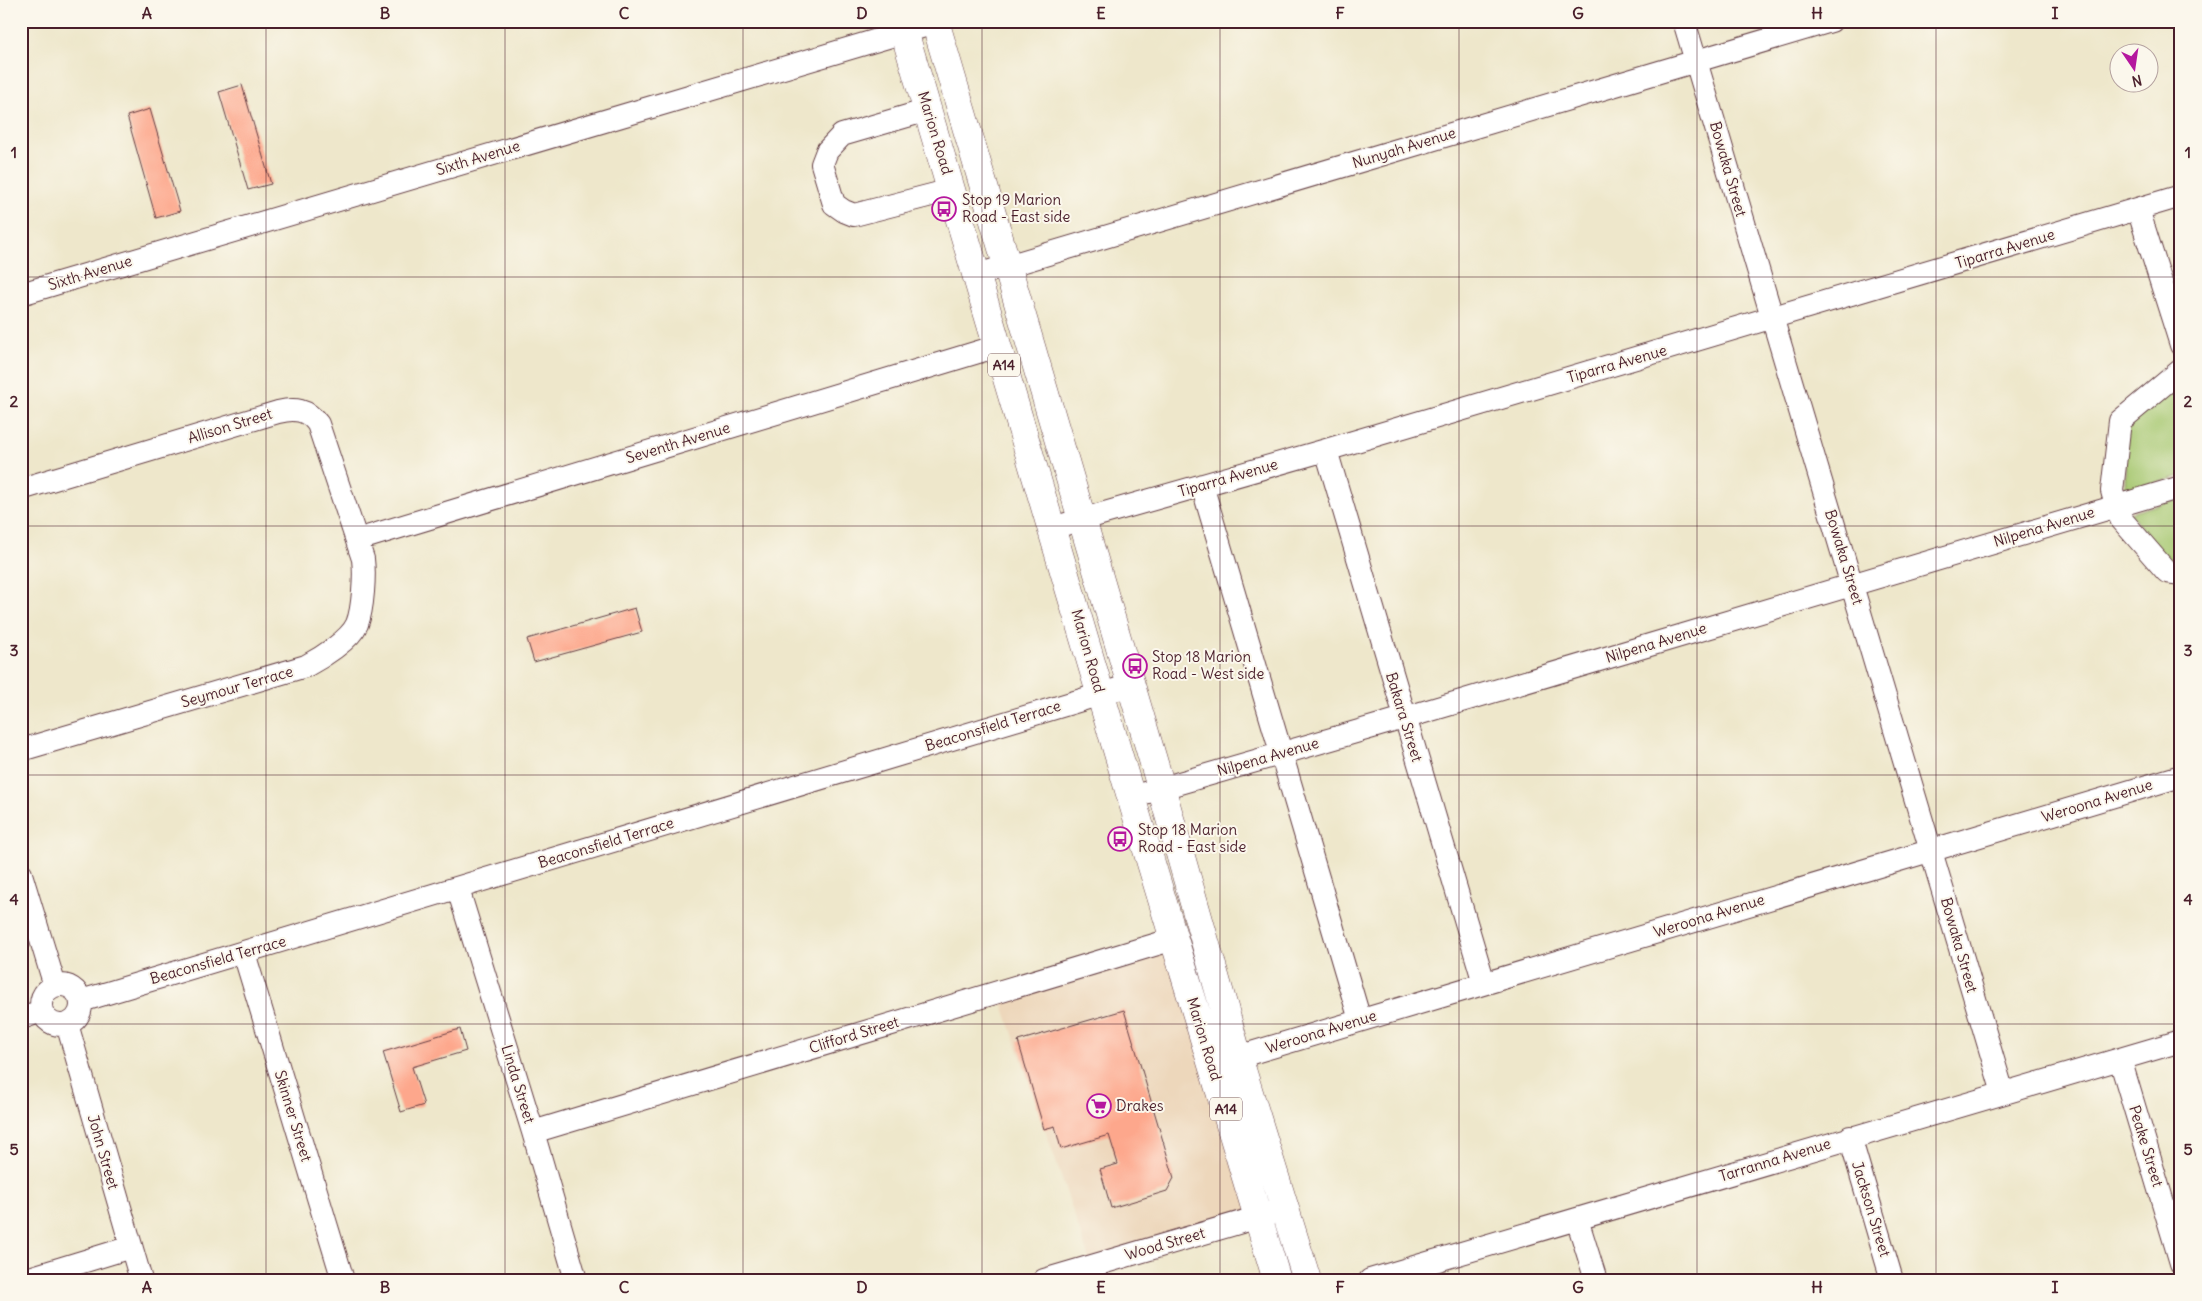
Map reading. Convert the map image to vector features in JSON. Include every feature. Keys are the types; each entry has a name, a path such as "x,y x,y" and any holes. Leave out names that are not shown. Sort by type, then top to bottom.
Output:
{"main road":[{"name":"Marion Road","path":"935,22 1131,684 1238,1057 1307,1280"},
{"name":"Marion Road","path":"903,26 1131,797 1277,1280"},
{"path":"1174,939 1186,942 1210,959"}],"street":[{"name":"Bowaka Street","path":"1684,21 2003,1093"},
{"name":"Nunyah Avenue","path":"977,275 1831,21"},
{"name":"Sixth Avenue","path":"21,294 903,26 935,22"},
{"path":"928,110 842,135 827,150 822,164 834,204 854,215 952,190"},
{"name":"Tiparra Avenue","path":"1052,528 1326,450 2181,196"},
{"path":"2138,209 2181,345"},
{"name":"Seventh Avenue","path":"357,540 998,346"},
{"path":"2181,370 2120,420 2112,491 2121,519 2167,572 2181,574"},
{"name":"Allison Street","path":"21,489 278,412 291,409 302,410 313,417 318,424 357,540"},
{"name":"Bakara Street","path":"1326,450 1484,983"},
{"path":"1202,485 1360,1020"},
{"name":"Nilpena Avenue","path":"1131,797 1404,718 2181,487"},
{"name":"Seymour Terrace","path":"21,750 289,672 318,660 349,635 357,625 364,570 357,540"},
{"name":"Beaconsfield Terrace","path":"80,1001 458,889 1131,684"},
{"name":"Weroona Avenue","path":"1238,1057 2181,776"},
{"path":"21,874 55,986"},
{"name":"Linda Street","path":"458,889 533,1132 576,1280"},
{"name":"Clifford Street","path":"533,1132 1174,939"},
{"name":"Skinner Street","path":"244,953 343,1280"},
{"path":"64,985 78,994 80,1001 79,1014 67,1024 51,1022 32,1014 41,1002 44,994 55,986 64,985"},
{"name":"John Street","path":"67,1024 141,1280"},
{"name":"Tarranna Avenue","path":"1370,1280 2181,1041"},
{"name":"Peake Street","path":"2120,1059 2181,1263"},
{"name":"Jackson Street","path":"1850,1138 1892,1280"},
{"name":"Wood Street","path":"1044,1280 1286,1209"},
{"path":"1577,1219 1596,1280"},
{"path":"23,1280 131,1247"}],"shaded area":[{"path":"1177,947 1252,1213 1090,1262 1000,996"}],"green space":[{"path":"2181,384 2181,476 2125,492 2126,421"},
{"path":"2181,498 2181,568 2170,567 2130,513"}],"building":[{"path":"242,85 271,184 248,190 219,92"},
{"path":"150,109 180,211 156,218 127,116"},
{"path":"635,608 642,632 534,662 527,639"},
{"path":"1124,1010 1174,1178 1167,1191 1111,1208 1100,1169 1118,1164 1109,1135 1061,1149 1055,1126 1044,1129 1018,1041"},
{"path":"460,1029 466,1051 412,1067 424,1105 401,1112 383,1052"}],"place":[{"name":"Stop 19 Marion Road - East side","path":"944,209"},
{"name":"Stop 18 Marion Road - West side","path":"1135,666"},
{"name":"Stop 18 Marion Road - East side","path":"1120,839"},
{"name":"Drakes","path":"1099,1106"}]}
